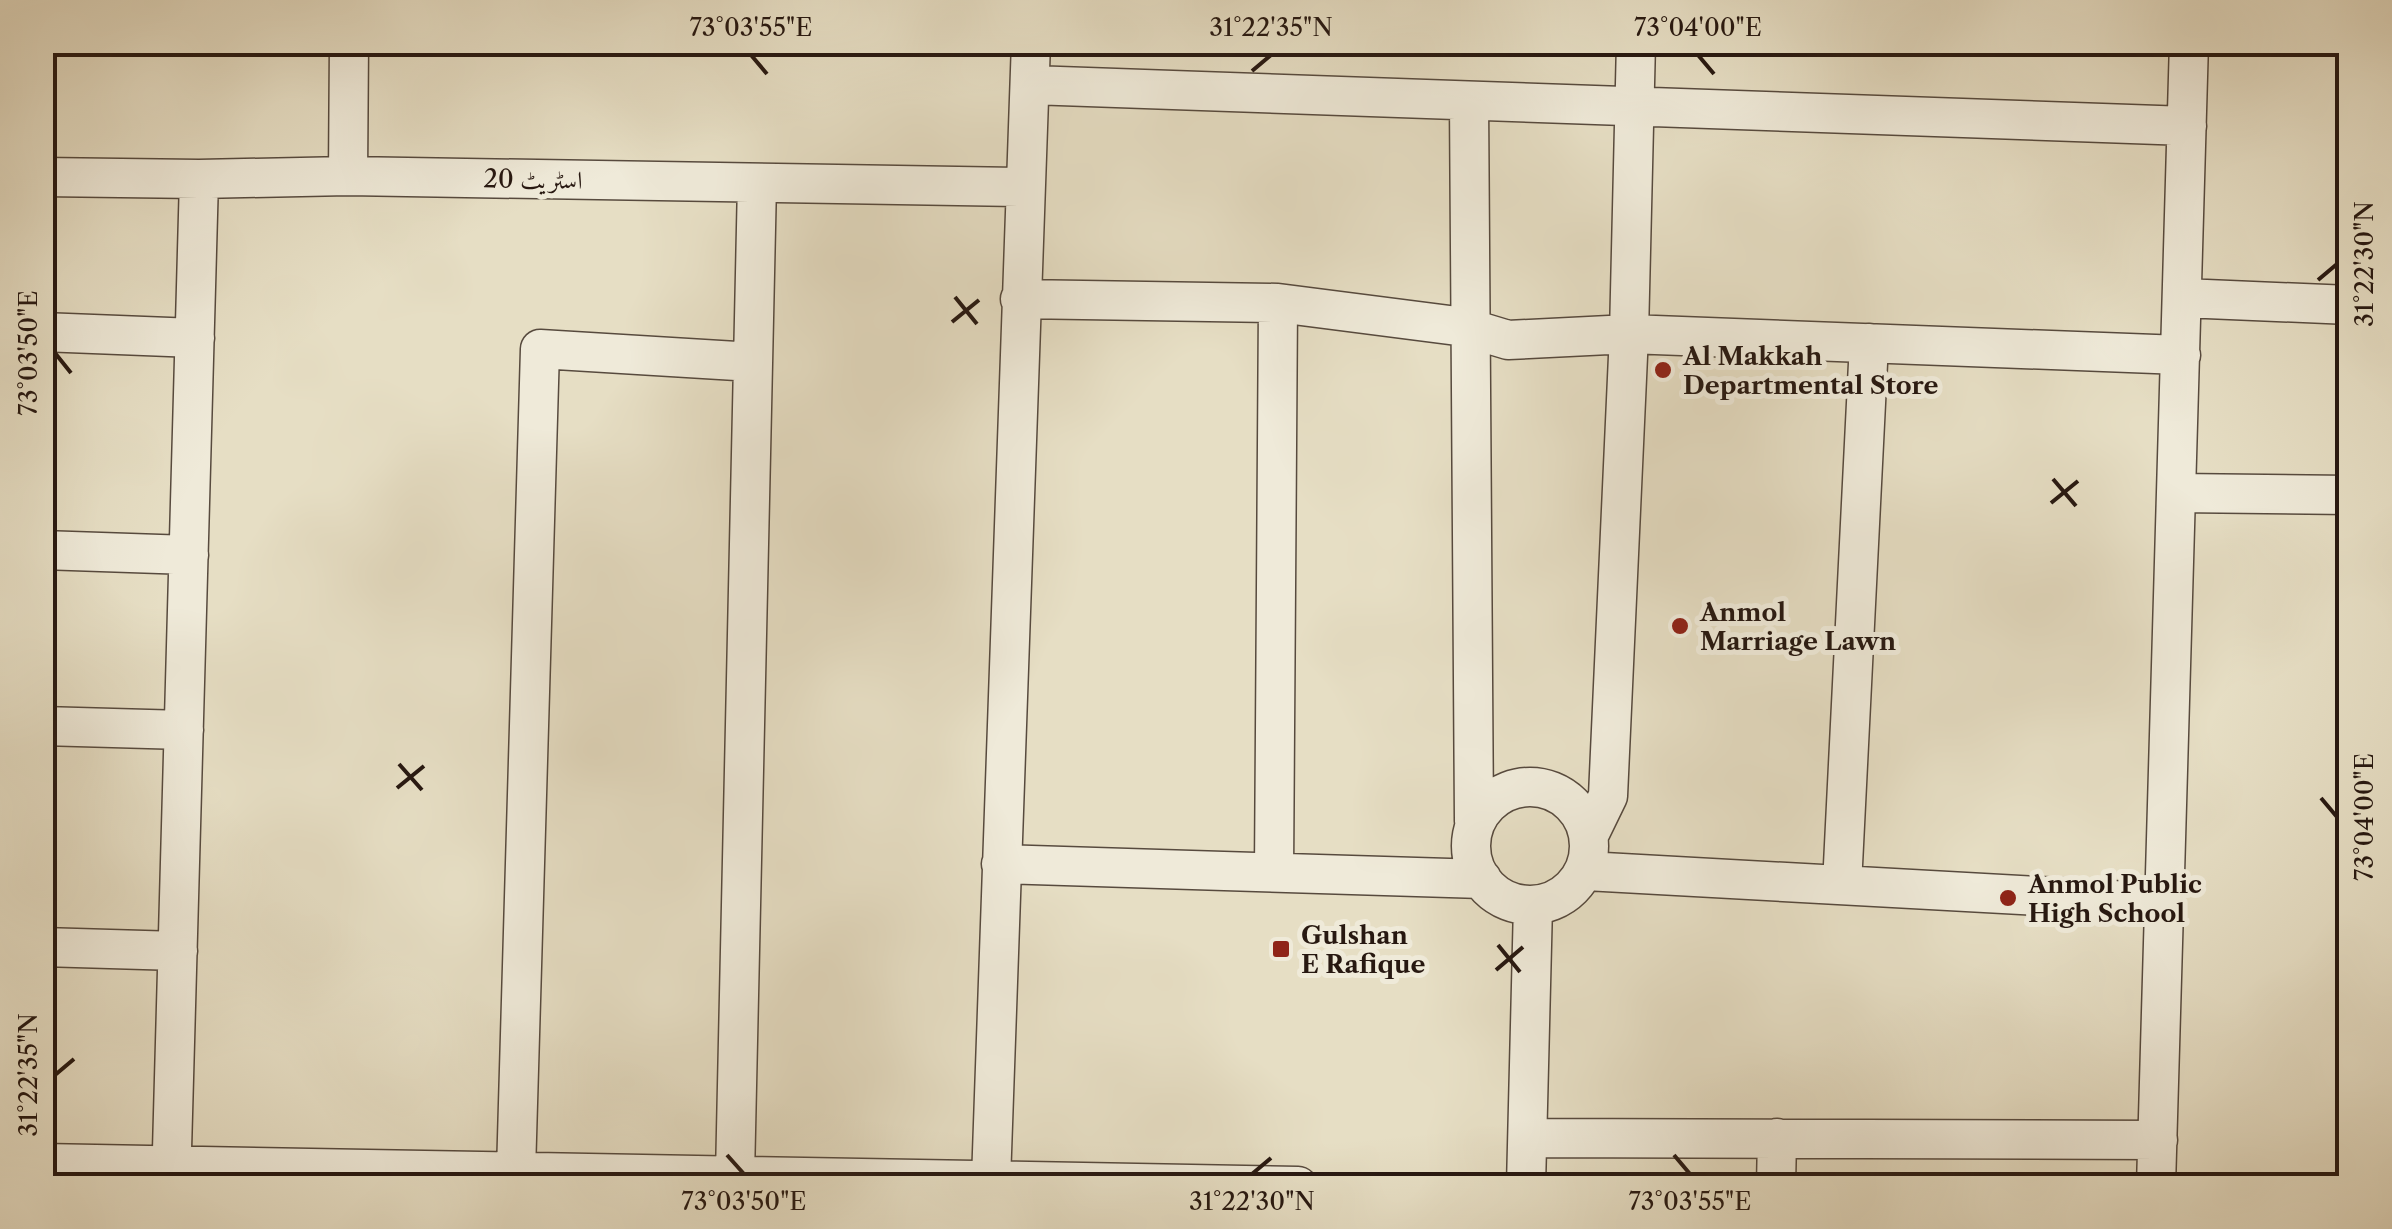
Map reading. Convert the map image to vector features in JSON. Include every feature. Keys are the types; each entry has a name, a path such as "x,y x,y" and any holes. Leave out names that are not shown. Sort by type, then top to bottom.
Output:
{"street":[{"path":"348,176 349,42"},
{"path":"991,1181 1032,42"},
{"path":"1469,101 1474,821 1470,858 1489,891 1523,907 1560,899 1586,871 1590,833 1608,796 1630,334 1636,42"},
{"path":"2156,1186 2189,42"},
{"path":"1032,85 2187,126"},
{"name":"اسٹریٹ 20","path":"42,176 200,180 348,176 1024,187"},
{"path":"172,1176 200,180"},
{"path":"735,1176 757,183"},
{"path":"2183,298 2350,305"},
{"path":"1020,299 1278,303 1470,329 1508,340 1630,334 2181,355"},
{"path":"1274,872 1278,303"},
{"path":"42,332 195,338"},
{"path":"1842,885 1870,343"},
{"path":"516,1172 540,348 753,362"},
{"path":"2177,493 2350,495"},
{"path":"42,550 189,555"},
{"path":"42,726 184,730"},
{"path":"1474,821 1500,793 1537,785 1572,800 1590,833"},
{"path":"1001,864 1482,879"},
{"path":"1586,871 2165,903"},
{"path":"1526,1186 1533,905"},
{"path":"42,947 178,951"},
{"path":"1528,1138 2158,1140"},
{"path":"1776,1186 1778,1138"},
{"path":"42,1163 172,1176 431,1179 516,1172 836,1182 1298,1186"}],"place":[{"name":"Al Makkah Departmental Store","path":"1663,370"},
{"name":"Anmol Marriage Lawn","path":"1680,626"},
{"name":"Anmol Public High School","path":"2008,898"},
{"name":"Gulshan E Rafique","path":"1281,949"}]}
